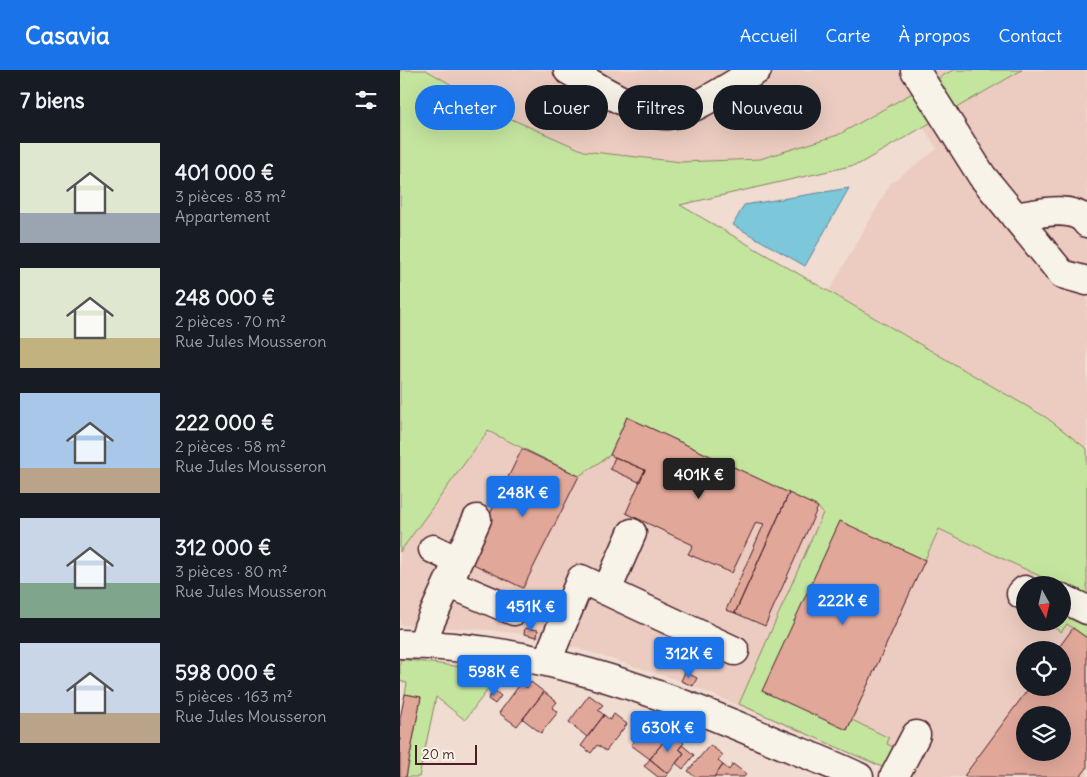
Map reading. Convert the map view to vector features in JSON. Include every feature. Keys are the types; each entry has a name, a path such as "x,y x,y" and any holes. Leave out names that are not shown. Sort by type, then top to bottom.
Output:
{"street":[{"path":"568,70 644,112 665,115 687,110 757,70"},
{"path":"916,70 982,176 1015,217 1062,274 1087,281"},
{"path":"1015,217 1061,210 1083,217 1087,222"},
{"path":"411,644 428,627 477,519"},
{"path":"607,590 632,533"},
{"path":"433,550 453,572 514,611"},
{"path":"546,660 581,579 735,651"},
{"path":"1071,602 1087,610"},
{"path":"411,644 487,650 546,660 597,675 674,700 858,777"},
{"path":"894,777 916,735"}],"shaded area":[{"path":"426,70 1087,70 1087,454 1047,418 829,291 891,183 937,149 905,97 838,135 766,158 681,162 584,151 536,130 608,130 608,85 525,85 525,125 515,121 515,85 452,85"},
{"path":"627,417 818,507 823,513 925,560 939,529 1040,576 1016,576 1016,631 1071,631 1071,613 1087,598 1087,777 902,777 681,681 554,641 524,634 489,630 400,625 400,552 489,431 522,449 610,455"}],"green space":[{"path":"400,70 426,70 452,85 415,85 415,130 515,130 515,121 525,125 525,130 536,130 584,151 681,162 760,159 838,135 953,70 1022,70 859,164 680,205 1047,418 1087,449 1087,598 1071,591 1071,576 1040,576 939,529 847,730 852,720 889,738 887,744 901,751 889,770 739,704 823,513 818,507 627,417 610,455 579,476 488,431 400,552"},
{"path":"1071,616 1087,623 1087,638 1071,627"},
{"path":"400,659 501,672 465,720 436,697 419,777 406,777 421,697 405,694 407,683 400,681"}],"water":[{"path":"849,188 805,266 733,225 744,205"}],"building":[{"path":"627,417 789,493 735,613 726,610 764,524 756,522 732,573 688,554 693,545 626,513 645,470 610,455"},
{"path":"522,449 579,476 523,588 467,561"},
{"path":"615,457 645,470 639,482 610,469"},
{"path":"789,493 818,507 765,626 735,613"},
{"path":"840,521 925,560 847,730 762,691"},
{"path":"525,628 538,630 537,637 524,634"},
{"path":"1073,628 1087,638 1087,768 1080,777 964,776 1023,696 1071,696 1071,641 1064,641"},
{"path":"685,672 697,678 693,686 681,681"},
{"path":"531,682 544,692 517,726 499,713 521,683 527,688"},
{"path":"494,690 501,696 495,704 488,699"},
{"path":"544,692 557,702 552,708 558,712 541,733 523,719"},
{"path":"405,694 421,697 406,777 400,777 400,718"},
{"path":"589,695 603,705 598,710 604,715 587,737 569,722"},
{"path":"614,714 627,724 606,751 597,745 591,753 581,746 604,715 610,720"},
{"path":"658,722 671,732 650,759 631,745 648,724 653,728"},
{"path":"671,732 684,743 679,749 684,753 668,774 650,759"},
{"path":"682,745 694,755 683,769 676,763 684,753 679,749"},
{"path":"710,745 723,755 718,761 723,765 714,777 695,777 688,771"},
{"path":"650,759 668,774 665,777 658,777 644,766"},
{"path":"733,764 746,774 744,777 714,777 723,765 729,770"}]}
